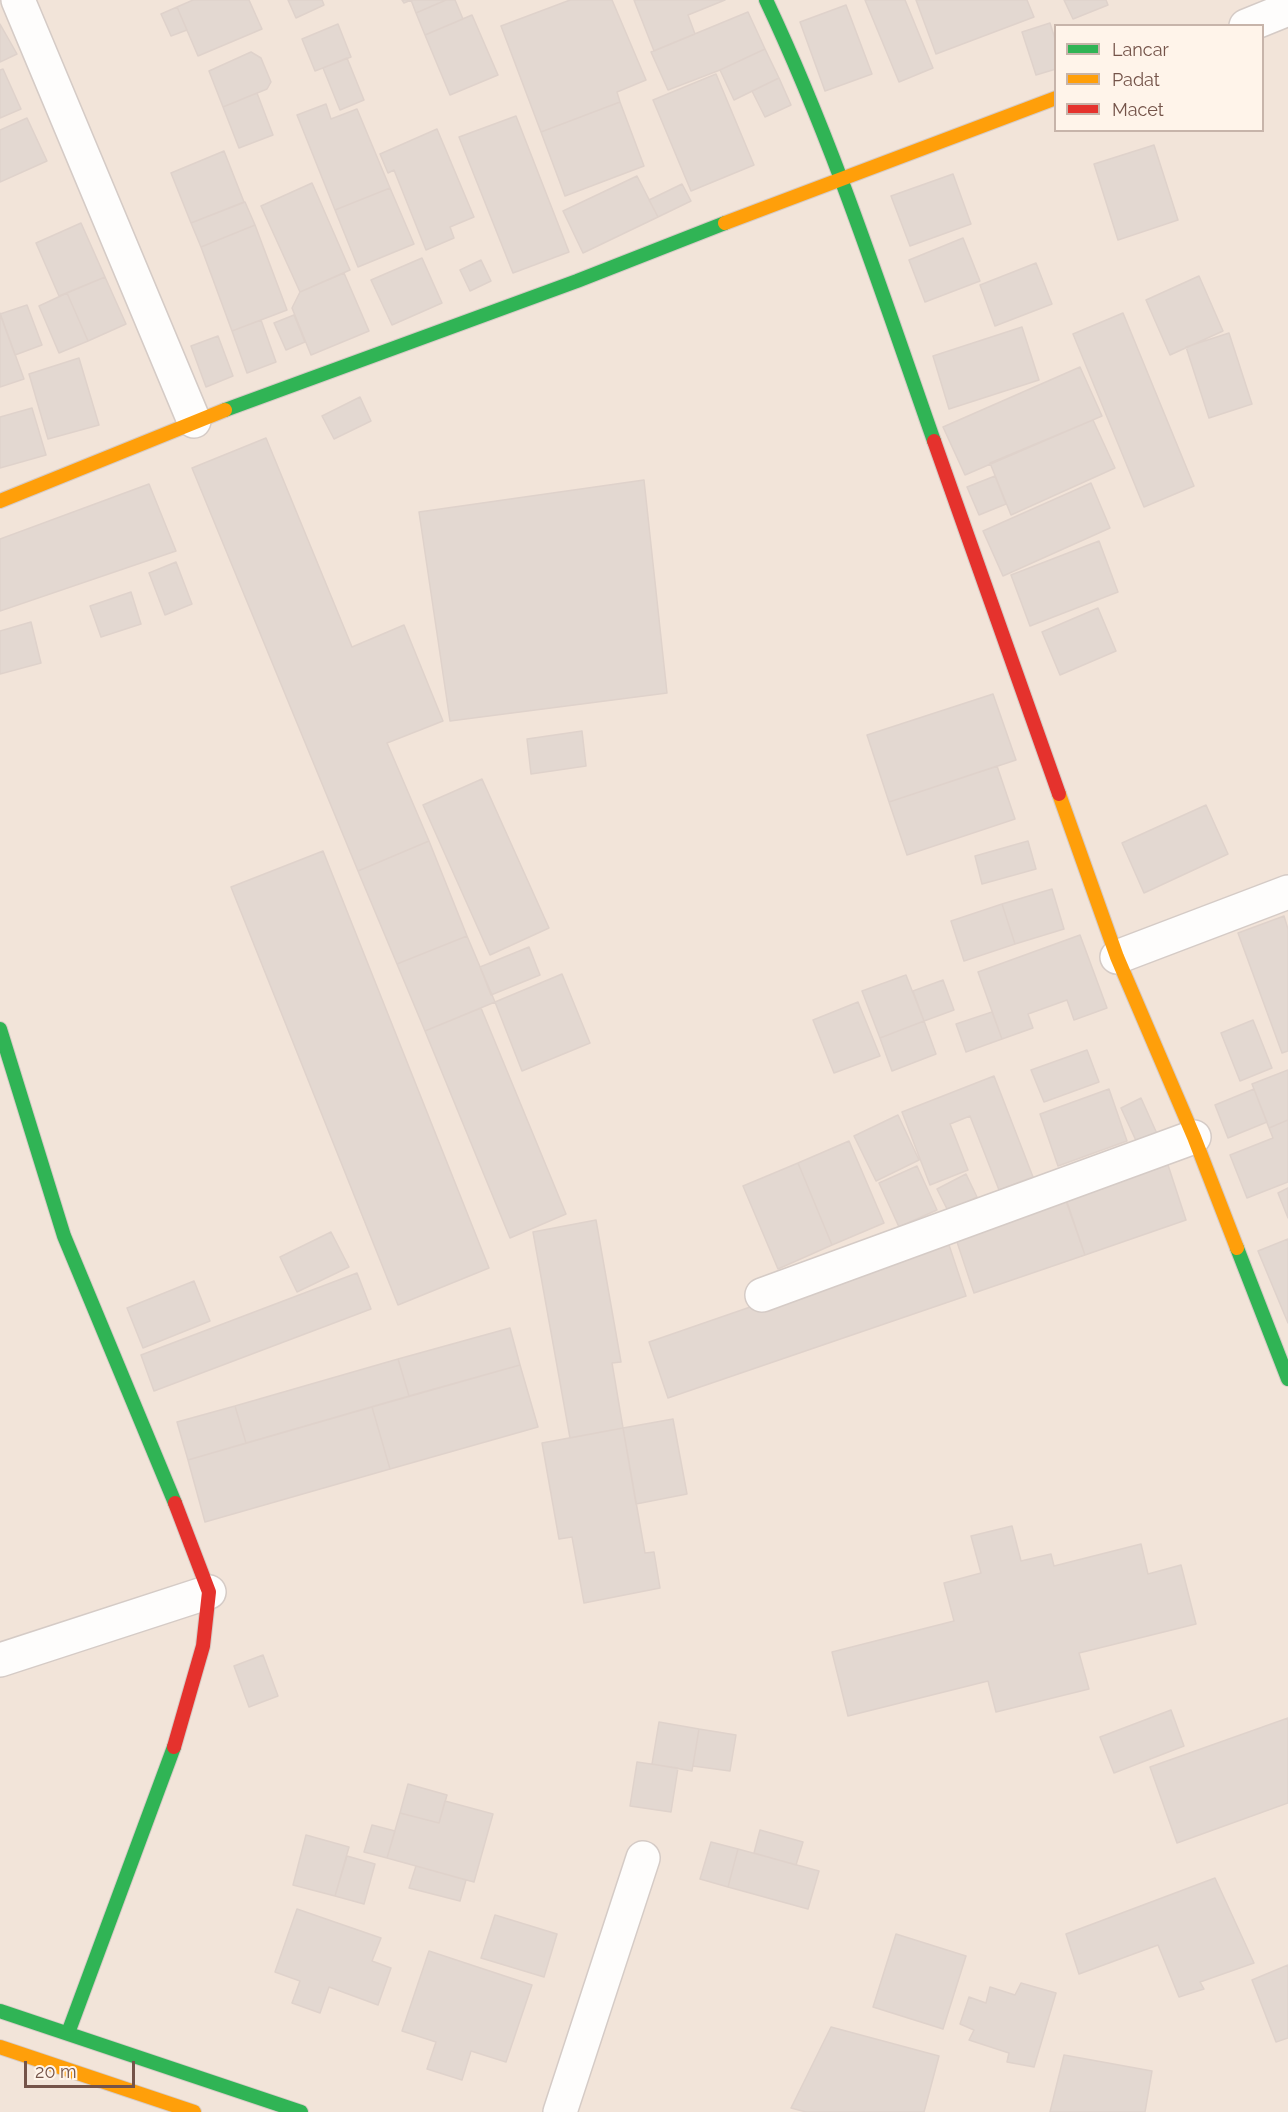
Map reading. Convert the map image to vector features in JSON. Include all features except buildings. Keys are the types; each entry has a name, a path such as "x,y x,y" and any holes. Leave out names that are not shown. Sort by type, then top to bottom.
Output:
{"street":[{"path":"18,0 194,421"},
{"path":"766,0 792,55 841,178 1117,957 1194,1137 1288,1379"},
{"path":"1251,24 1288,9"},
{"path":"0,501 194,421 577,281 841,178 1054,99"},
{"path":"1117,957 1288,892"},
{"path":"0,1029 64,1236 183,1523 209,1592 203,1646 180,1730 68,2033"},
{"path":"762,1295 1194,1137"},
{"path":"0,1660 209,1592"},
{"path":"560,2112 643,1858"},
{"path":"0,2011 302,2112"},
{"path":"0,2047 194,2112"}],"shaded area":[{"path":"0,0 1288,0 1288,2112 0,2112"}],"traffic: fast":[{"path":"766,0 835,163 934,441"},
{"path":"225,410 577,281 725,223"},
{"path":"0,1029 64,1236 175,1503"},
{"path":"1237,1248 1288,1379"},
{"path":"68,2033 174,1747"},
{"path":"0,2011 301,2112"}],"traffic: slow":[{"path":"725,223 1054,99"},
{"path":"0,501 225,410"},
{"path":"1059,794 1117,957 1194,1137 1237,1248"},
{"path":"0,2047 194,2112"}],"traffic: jam":[{"path":"934,441 1059,794"},
{"path":"174,1747 203,1646 209,1592 175,1503"}]}
